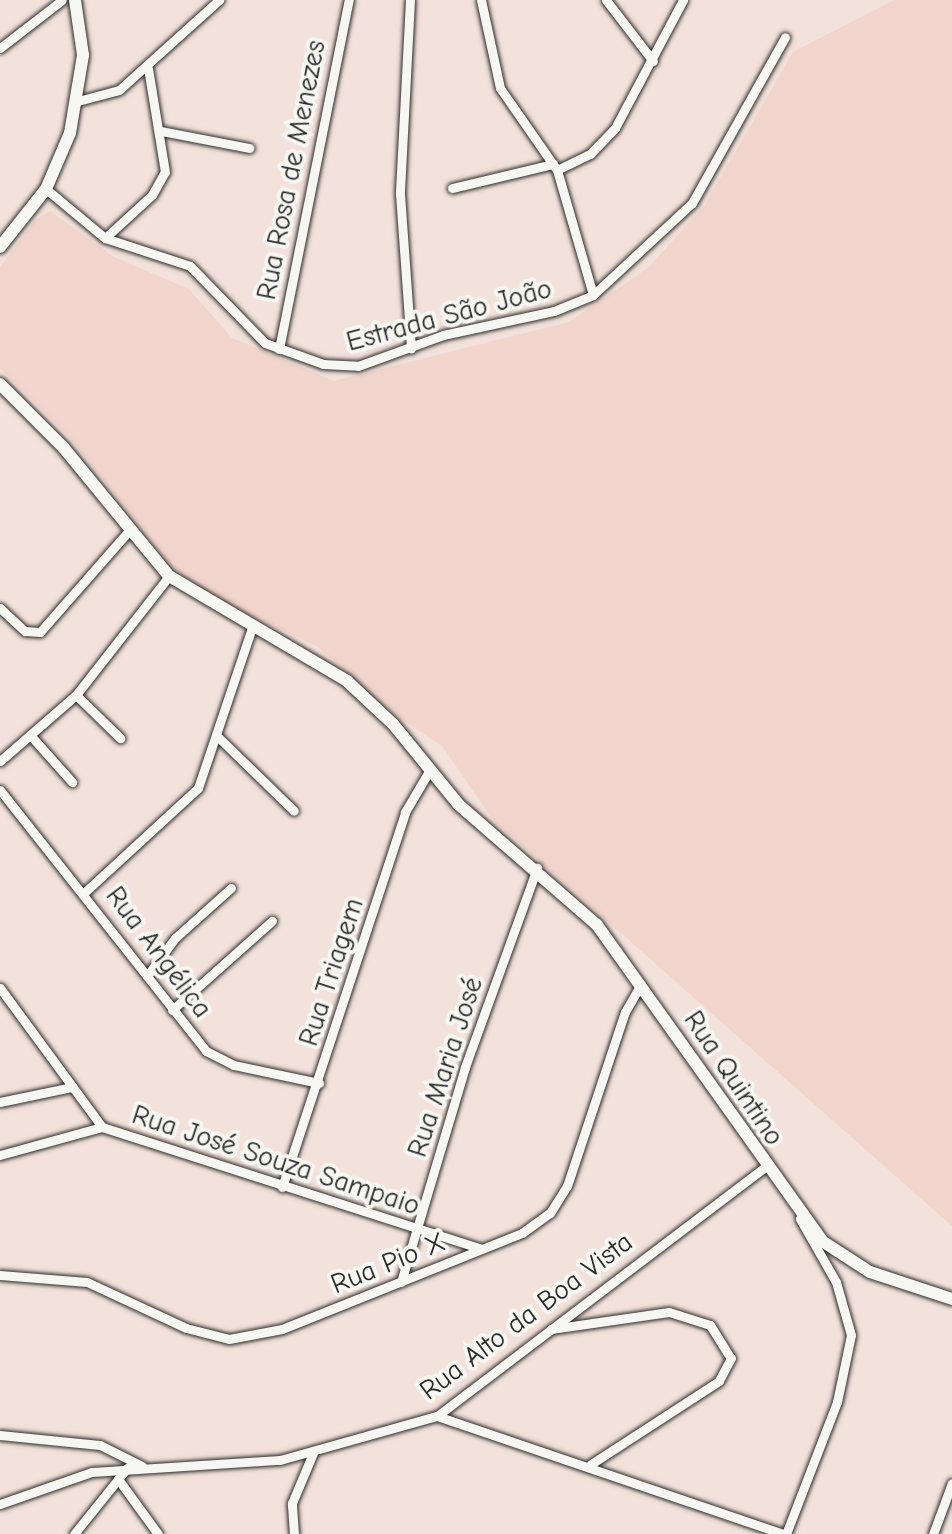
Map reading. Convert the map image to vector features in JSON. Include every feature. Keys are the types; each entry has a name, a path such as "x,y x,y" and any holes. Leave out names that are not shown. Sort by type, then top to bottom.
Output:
{"main road":[{"path":"0,248 46,189 78,101 84,55 75,0"},
{"name":"Rua Quintino","path":"0,384 63,447 128,532 170,576 252,628 322,663 393,724 428,773 597,925 800,1218"},
{"path":"800,1218 845,1258 952,1300"}],"street":[{"path":"0,48 62,0"},
{"path":"78,101 109,95 148,68 219,0"},
{"name":"Rua Rosa de Menezes","path":"279,350 348,0"},
{"path":"410,0 400,194 411,349"},
{"path":"480,0 505,100 538,134 555,167 593,295"},
{"path":"606,0 652,60"},
{"path":"452,188 555,167 602,142 683,0"},
{"name":"Estrada São João","path":"46,189 105,238 190,266 254,335 279,350 342,366 593,295 692,203 784,37"},
{"path":"105,238 160,184 165,158 148,68"},
{"path":"160,131 250,148"},
{"path":"0,608 24,631 40,632 128,532"},
{"path":"0,761 76,695 170,576"},
{"path":"86,892 190,801 217,736 252,628"},
{"path":"76,695 120,738"},
{"path":"31,736 72,782"},
{"path":"217,736 294,810"},
{"name":"Rua Triagem","path":"282,1187 405,812 428,773"},
{"name":"Rua Angélica","path":"0,790 86,892 172,1010 219,1060 318,1083"},
{"name":"Rua Maria José","path":"401,1282 536,868"},
{"path":"147,976 176,938 231,888"},
{"path":"172,1010 272,921"},
{"name":"Rua Pio X","path":"0,1274 86,1282 186,1328 229,1339 282,1330 538,1224 559,1200 625,1012 641,984"},
{"path":"0,988 102,1127"},
{"path":"0,1102 72,1087"},
{"name":"Rua José Souza Sampaio","path":"0,1155 102,1127 482,1249"},
{"name":"Rua Alto da Boa Vista","path":"0,1504 92,1472 313,1453 437,1416 764,1168"},
{"name":"Rua Quintino","path":"777,1533 837,1402 851,1335 836,1282 800,1218"},
{"path":"547,1330 668,1312 710,1325 728,1347 728,1370 719,1381 590,1464"},
{"path":"437,1416 590,1464 777,1533"},
{"path":"0,1435 100,1445 142,1466"},
{"path":"294,1534 292,1503 313,1453"},
{"path":"74,1534 127,1468"},
{"path":"118,1480 158,1534"},
{"path":"934,1534 952,1483"}],"shaded area":[{"path":"894,0 952,0 952,1226 493,820 442,746 391,712 318,647 215,599 172,567 69,437 0,368 0,267 35,220 50,211 114,257 189,289 232,338 334,381 569,322 649,267 704,206 793,52"}]}
